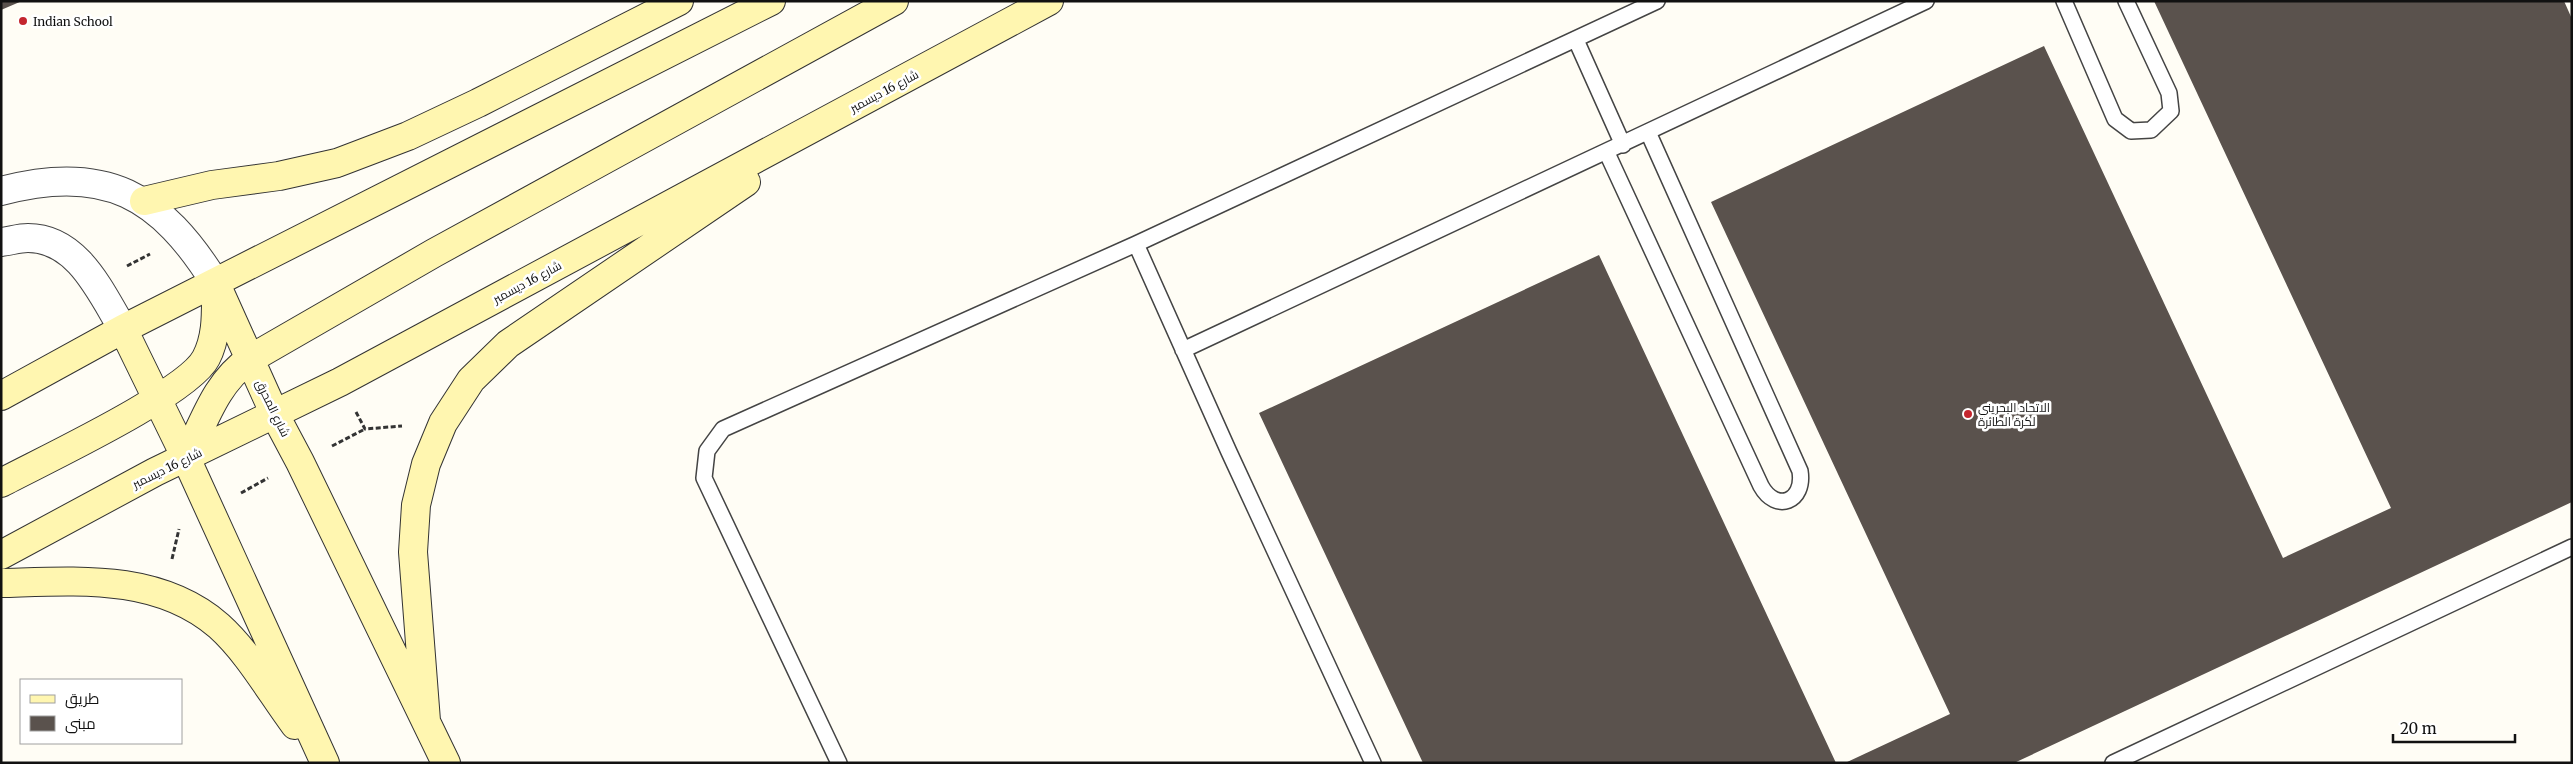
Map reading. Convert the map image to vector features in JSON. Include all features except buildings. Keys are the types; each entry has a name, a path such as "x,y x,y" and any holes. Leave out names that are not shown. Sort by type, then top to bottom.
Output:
{"main road":[{"path":"144,201 212,185 280,176 337,163 408,136 478,103 678,1"},
{"path":"1,396 123,329 216,284 771,1"},
{"path":"186,458 225,382 235,369 250,359 434,253 894,1"},
{"name":"شارع 16 ديسمبر","path":"1,555 186,458 275,415 863,103 1048,1"},
{"path":"426,721 413,552 416,505 426,464 443,424 471,380 508,344 863,103"},
{"path":"1,483 157,399 194,372 205,360 216,324 216,284"},
{"name":"شارع المحرق","path":"216,284 275,415 300,462 446,763"},
{"path":"123,329 186,458 324,763"},
{"path":"1,583 99,581 164,593 194,608 219,626 240,650 324,763"}],"street":[{"name":"شارع المحرق","path":"1,191 32,183 62,180 91,181 124,191 144,201 182,237 199,257 216,284"},
{"path":"1,242 29,238 51,242 69,251 95,282 123,329"}],"lane":[{"path":"838,763 704,478 707,451 724,429 1136,244 1657,1"},
{"path":"1184,350 1623,146 1648,132 1926,1"},
{"path":"2064,1 2115,119 2131,131 2152,130 2171,111 2169,93 2126,1"},
{"path":"1576,40 1623,146"},
{"path":"1606,153 1761,486 1766,495 1776,501 1788,501 1798,493 1802,483 1800,471 1648,132"},
{"path":"1136,244 1373,763"},
{"path":"2113,763 2572,547"}],"place":[{"name":"Indian School","path":"23,21"},
{"name":"الاتحاد البحريني لكرة الطائرة","path":"1968,414"}]}
